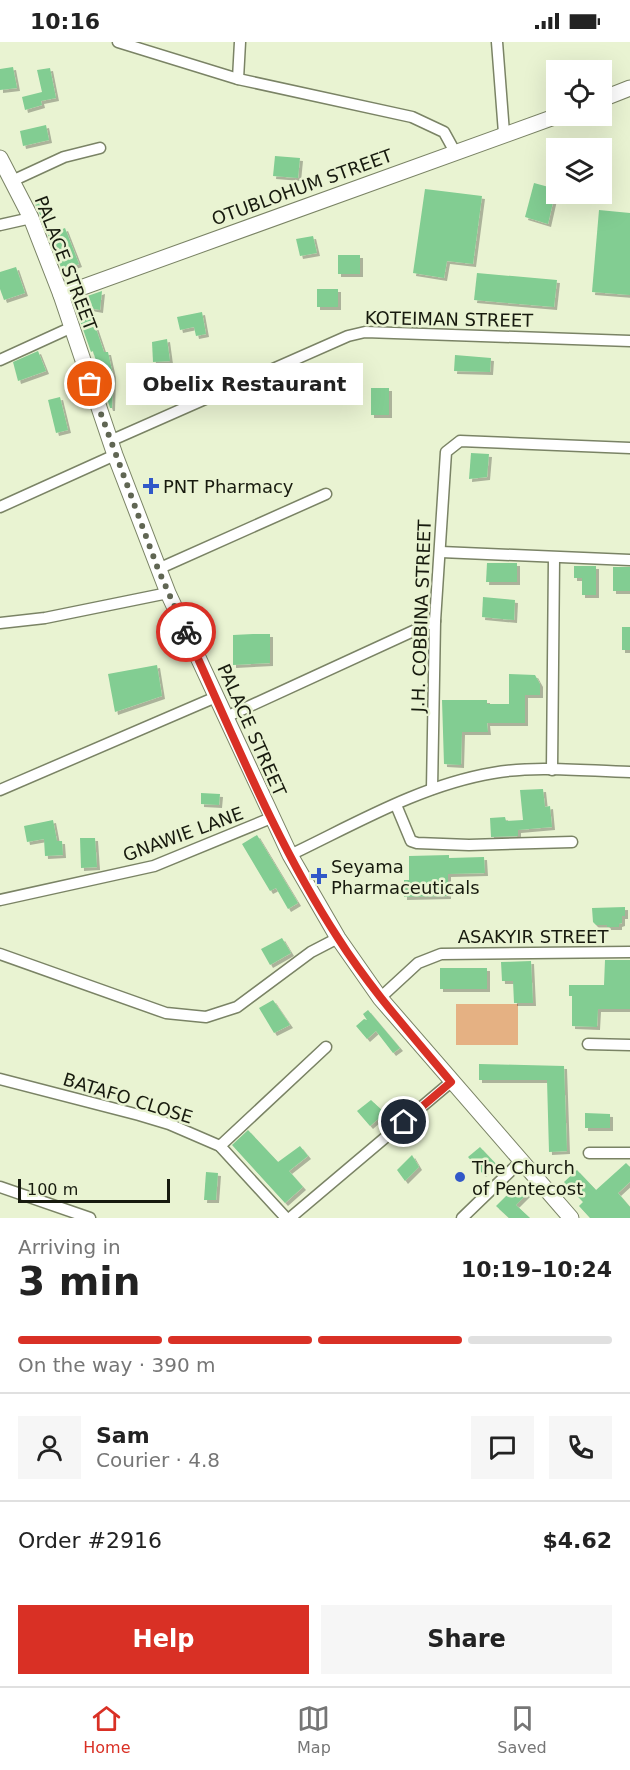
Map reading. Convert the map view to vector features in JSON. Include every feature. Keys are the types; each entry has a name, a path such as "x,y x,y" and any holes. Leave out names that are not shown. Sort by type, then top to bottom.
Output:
{"street":[{"path":"118,42 238,79 412,117 444,132 455,152"},
{"path":"238,79 240,42"},
{"path":"497,42 504,133"},
{"path":"612,95 630,88"},
{"name":"OTUBLOHUM STREET","path":"61,295 546,120"},
{"path":"12,181 64,157 100,148"},
{"name":"PALACE STREET","path":"0,158 30,218 61,295 70,328 158,569 290,855 338,938 380,998 572,1218"},
{"path":"0,225 30,218"},
{"path":"0,360 70,328"},
{"name":"KOTEIMAN STREET","path":"0,507 113,448 348,336 365,332 630,341"},
{"name":"J.H. COBBINA STREET","path":"432,789 435,621 441,552 444,458 450,447 460,441 630,448"},
{"path":"158,569 326,494"},
{"path":"441,552 630,560"},
{"path":"552,770 554,558"},
{"path":"0,623 45,618 168,593"},
{"path":"226,717 435,621"},
{"path":"0,790 216,697"},
{"path":"290,855 432,789 496,772 552,770 630,772"},
{"path":"396,805 411,841 417,843 469,845 572,842"},
{"name":"GNAWIE LANE","path":"0,900 154,866 271,818"},
{"path":"0,954 166,1013 206,1017 237,1006 311,952 338,938"},
{"name":"ASAKYIR STREET","path":"380,998 418,963 441,954 630,952"},
{"path":"588,1044 630,1045"},
{"path":"220,1146 326,1047"},
{"name":"BATAFO CLOSE","path":"0,1079 170,1124 220,1146 288,1218"},
{"path":"288,1218 451,1082"},
{"path":"589,1152 630,1153"},
{"path":"462,1218 521,1161"},
{"path":"0,1187 70,1214 90,1218"}],"shaded area":[{"path":"456,1004 518,1004 518,1045 456,1045"}],"building":[{"path":"13,67 17,88 0,90 0,69"},
{"path":"50,68 56,98 41,101 42,105 25,110 22,97 42,92 37,70"},
{"path":"46,125 49,140 23,146 20,131"},
{"path":"275,156 300,158 298,178 273,176"},
{"path":"534,183 546,186 546,204 553,204 548,224 525,217"},
{"path":"425,189 482,196 473,264 447,261 444,278 413,273"},
{"path":"46,199 50,217 42,219 34,202"},
{"path":"599,210 630,213 630,295 592,292"},
{"path":"65,228 79,264 62,270 48,235"},
{"path":"313,236 317,253 300,256 296,239"},
{"path":"338,255 360,255 360,274 338,274"},
{"path":"16,267 25,293 4,300 0,289 0,272"},
{"path":"477,273 557,280 554,307 474,300"},
{"path":"317,289 338,289 338,307 317,307"},
{"path":"102,291 100,310 89,308 104,352 108,352 113,375 112,408 110,408 93,351 91,352 73,301"},
{"path":"202,312 206,334 196,336 194,327 180,330 177,317"},
{"path":"167,339 170,361 153,362 152,342"},
{"path":"38,351 46,371 18,381 13,362"},
{"path":"455,355 491,358 490,372 454,371"},
{"path":"371,388 389,388 389,415 371,415"},
{"path":"60,397 68,430 56,433 48,400"},
{"path":"471,453 489,454 487,477 469,479"},
{"path":"487,563 517,563 517,582 486,582"},
{"path":"574,566 596,566 596,595 582,595 582,578 574,578"},
{"path":"613,567 630,567 630,591 613,591"},
{"path":"483,597 515,600 514,620 482,617"},
{"path":"622,627 630,627 630,650 622,650"},
{"path":"270,634 270,663 233,665 233,635"},
{"path":"157,665 162,696 115,712 108,674"},
{"path":"509,674 535,675 540,684 540,695 525,695 525,723 487,723 488,732 462,732 461,765 444,764 442,700 487,700 487,704 509,704"},
{"path":"543,789 545,807 550,806 552,827 518,830 518,836 491,837 490,818 505,817 506,821 523,820 520,790"},
{"path":"201,793 220,794 219,805 201,804"},
{"path":"53,820 57,841 62,841 63,855 45,856 44,839 27,842 24,826"},
{"path":"257,835 298,903 288,909 276,888 270,891 242,844"},
{"path":"80,838 95,838 97,867 81,868"},
{"path":"449,855 449,858 484,857 485,873 448,874 448,896 404,897 404,880 409,880 409,856"},
{"path":"625,907 625,916 622,916 622,923 619,927 596,925 593,922 592,908"},
{"path":"282,938 291,953 270,965 261,949"},
{"path":"605,960 630,960 630,1009 598,1009 597,1027 572,1026 572,996 569,996 569,985 604,985"},
{"path":"531,961 533,1003 514,1003 513,981 502,981 501,962"},
{"path":"440,968 487,968 487,989 440,989"},
{"path":"273,1000 290,1025 274,1033 259,1008"},
{"path":"368,1010 400,1048 393,1053 376,1031 367,1039 356,1026 364,1019 367,1020 363,1014"},
{"path":"479,1064 564,1066 567,1151 549,1152 547,1080 479,1080"},
{"path":"371,1100 385,1113 370,1126 357,1111"},
{"path":"585,1113 610,1114 610,1128 585,1128"},
{"path":"248,1130 278,1162 300,1146 308,1156 289,1171 303,1187 285,1203 232,1145"},
{"path":"480,1147 496,1164 483,1174 468,1157"},
{"path":"412,1155 419,1167 405,1181 397,1170"},
{"path":"626,1163 630,1167 630,1182 618,1193 630,1207 630,1218 590,1218 579,1206 583,1202 564,1182 577,1170 596,1190"},
{"path":"206,1172 218,1173 216,1200 204,1200"},
{"path":"518,1184 528,1193 516,1205 530,1218 509,1218 496,1206"}],"way so far":[{"path":"90,384 158,569 186,632"}],"place":[{"name":"Obelix Restaurant","path":"90,384"},
{"name":"PNT Pharmacy","path":"151,486"},
{"name":"Seyama Pharmaceuticals","path":"319,876"},
{"name":"The Church of Pentecost","path":"460,1177"}],"route":[{"path":"186,632 271,818 338,938 380,998 451,1082 404,1122"}]}
